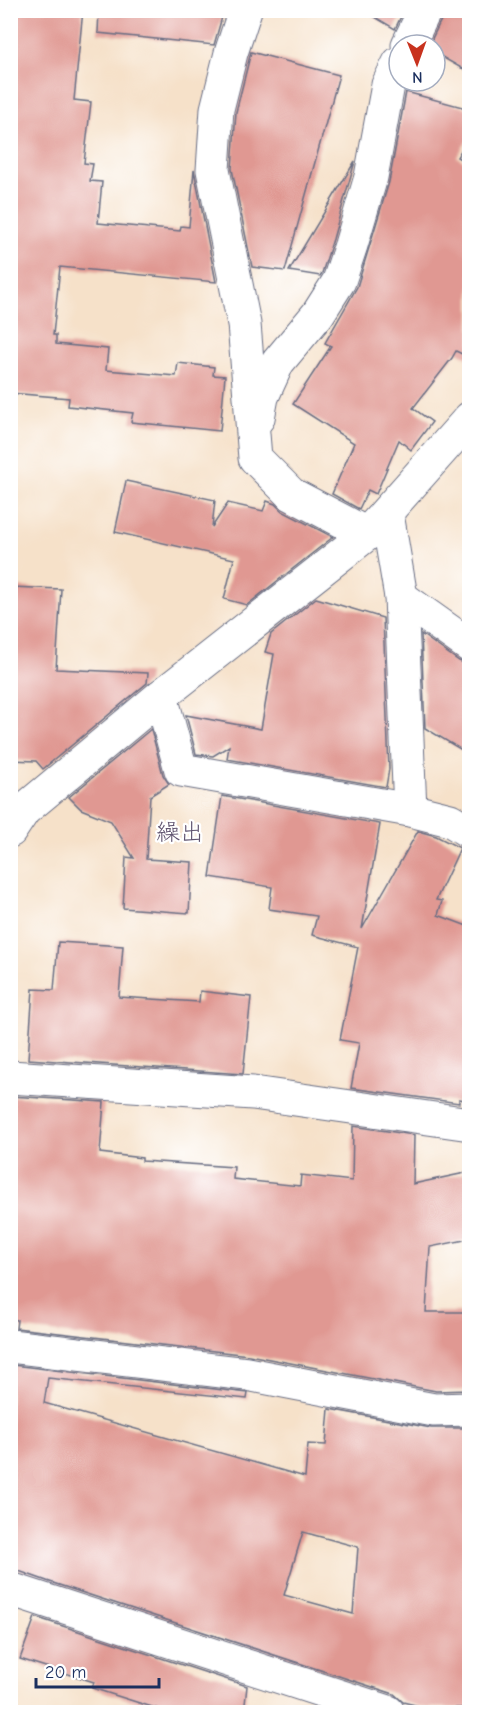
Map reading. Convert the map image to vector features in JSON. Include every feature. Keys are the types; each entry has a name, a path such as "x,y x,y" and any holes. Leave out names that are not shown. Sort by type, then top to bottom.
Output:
{"street":[{"path":"245,10 217,109 213,170 244,324 255,459 291,494 377,524"},
{"path":"414,33 425,10"},
{"path":"254,440 262,397 278,362 318,314 339,281 370,177 387,90"},
{"path":"15,816 377,524 470,418"},
{"path":"377,524 401,597 410,810"},
{"path":"401,597 470,646"},
{"path":"161,696 181,770 410,810 450,820 470,832"},
{"path":"10,1077 254,1093 470,1124"},
{"path":"10,1346 247,1374 434,1410 470,1409"},
{"path":"10,1589 388,1713"}],"building":[{"path":"10,10 83,10 74,100 91,102 84,163 93,164 90,181 102,182 98,223 180,231 181,226 189,227 194,170 216,282 60,267 53,335 56,335 56,344 108,349 106,370 176,376 178,363 214,367 213,375 225,376 220,431 131,422 133,413 68,406 69,398 10,393 10,309 15,269 10,269"},
{"path":"99,10 224,10 214,45 98,33"},
{"path":"363,10 404,10 395,29"},
{"path":"443,10 470,10 470,73 447,60 447,33 435,33"},
{"path":"251,52 339,75 285,271 252,267 232,169 236,112"},
{"path":"406,93 470,109 470,136 457,157 470,165 470,358 456,351 413,408 432,422 411,450 399,440 376,494 368,490 359,509 332,494 354,443 293,404 331,346 325,343 357,287 389,182"},
{"path":"355,161 322,273 320,276 289,271"},
{"path":"126,481 215,500 212,527 228,503 263,511 267,501 333,537 247,605 224,599 234,559 115,532"},
{"path":"10,587 61,589 56,669 148,673 147,683 43,769 36,761 10,760"},
{"path":"316,598 383,618 389,769 386,787 227,759 229,746 213,756 196,754 186,715 261,729 274,654 265,652 271,634"},
{"path":"421,634 459,661 470,665 470,755 425,728"},
{"path":"151,729 163,775 169,784 150,796 146,859 192,862 189,913 123,908 126,857 134,858 111,821 81,809 69,797"},
{"path":"222,796 380,824 362,929 418,831 436,836 460,848 436,900 442,901 438,915 470,927 470,1101 459,1099 459,1103 351,1088 359,1043 340,1040 358,947 312,935 317,916 269,909 272,887 210,877"},
{"path":"58,942 123,946 119,997 199,1002 200,991 251,997 243,1074 28,1059 33,989 54,990"},
{"path":"10,1096 104,1102 100,1153 142,1158 142,1161 234,1167 233,1179 300,1186 301,1175 352,1181 353,1126 414,1135 413,1184 470,1172 470,1239 430,1247 426,1312 470,1312 470,1390 436,1391 249,1355 16,1328 17,1320 10,1319"},
{"path":"12,1365 248,1393 247,1399 48,1378 44,1403 305,1477 308,1444 326,1445 329,1409 431,1428 470,1428 469,1708 427,1708 403,1702 394,1694 10,1568 10,1377","holes":["303,1532 358,1547 353,1614 284,1595"]},
{"path":"35,1617 247,1686 244,1713 171,1713 92,1688 94,1682 20,1659"}],"district":[{"name":"繰出","path":"180,832"}]}
